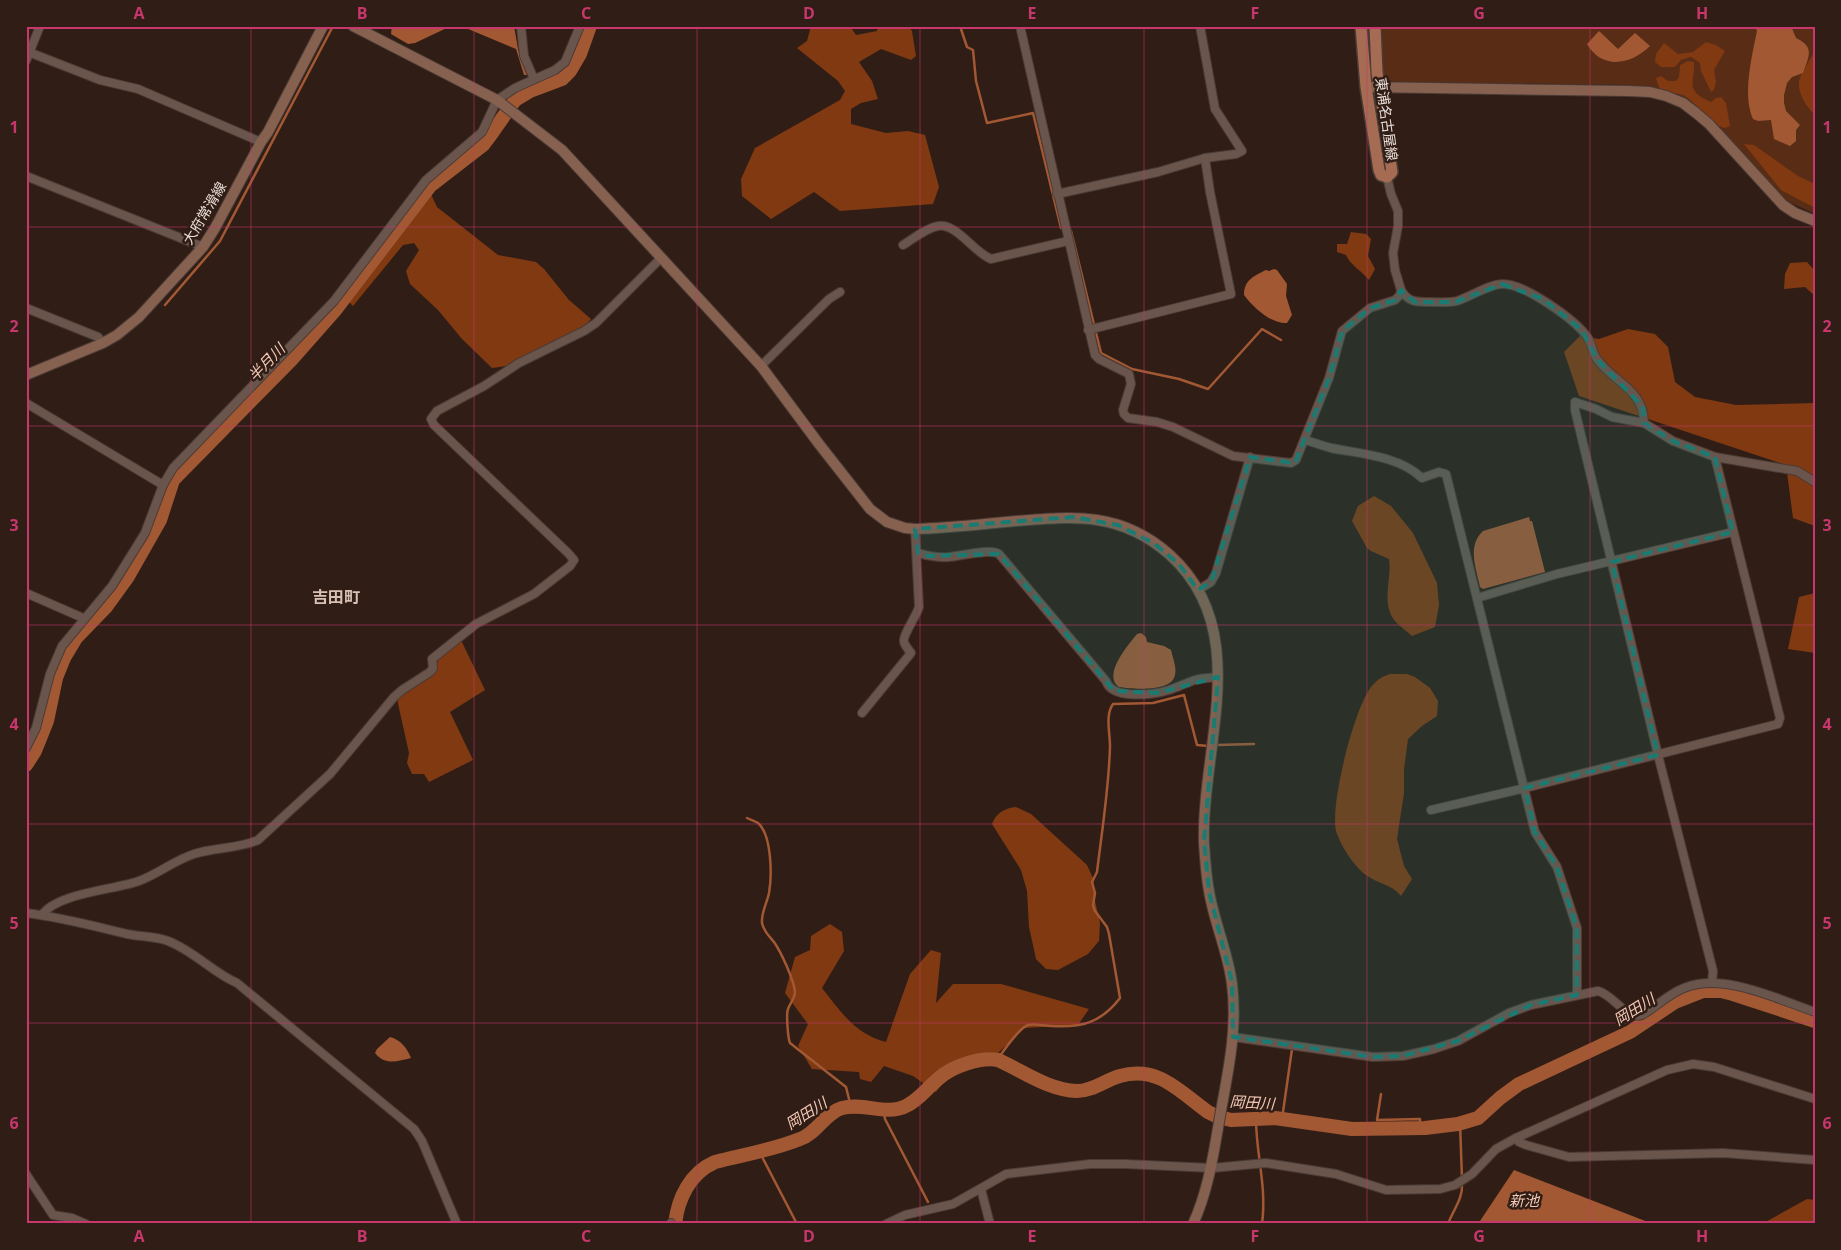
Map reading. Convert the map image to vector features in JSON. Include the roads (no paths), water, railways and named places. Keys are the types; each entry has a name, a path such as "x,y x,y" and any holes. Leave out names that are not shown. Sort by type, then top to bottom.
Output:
{"main road":[{"name":"東浦名古屋線","path":"1361,26 1366,87 1379,170 1381,175 1387,177 1392,172 1379,87 1375,26"}],"street":[{"path":"26,61 40,26"},
{"name":"大府常滑線","path":"26,375 117,336 139,317 203,247 268,132 323,26"},
{"path":"353,26 500,102 562,150 761,366 819,444 870,509 880,518 892,524 915,529 1059,517 1104,521 1142,536 1168,554 1187,574 1207,607 1216,635 1218,678 1205,811 1204,841 1209,892 1232,982 1233,1037 1212,1168 1203,1200 1193,1224"},
{"path":"521,26 524,56 534,79"},
{"path":"26,748 36,728 57,655 84,618 112,586 145,533 163,485 172,468 334,301 426,180 482,132 500,102 534,79 555,70 565,62 580,26"},
{"path":"1020,26 1088,330 1095,355 1099,359 1129,374 1131,378 1132,384 1122,410 1128,418 1157,422 1233,456 1291,463 1296,460 1305,440 1329,378 1342,331 1370,308 1395,300 1400,295 1401,290"},
{"path":"1057,194 1158,172 1205,158 1236,154 1242,151 1215,109 1200,26"},
{"path":"28,52 100,80 138,89 261,142"},
{"path":"1366,87 1629,91 1650,92 1666,96 1683,103 1709,124 1783,205 1795,213 1815,221"},
{"path":"1088,330 1231,294 1205,158"},
{"path":"26,176 203,247"},
{"path":"1387,177 1391,194 1398,210 1398,226 1393,253 1395,270 1401,290 1407,298 1415,302 1455,302 1502,284 1511,285 1543,300 1582,330 1590,340 1592,350 1597,359 1633,392 1643,407 1644,423"},
{"path":"903,245 938,226 952,229 979,253 990,259 1068,242"},
{"path":"42,915 47,907 54,904 92,892 139,881 195,853 249,845 258,840 330,774 394,696 430,672 433,664 432,658 476,624 534,594 570,566 574,560 568,553 434,424 431,419 432,415 484,386 519,363 584,331 596,322 661,258"},
{"path":"761,366 829,299 840,292"},
{"path":"26,308 98,337 103,343"},
{"path":"1712,982 1712,971 1575,410 1575,402 1612,417 1644,423 1673,441 1715,457 1797,471 1815,482"},
{"path":"26,403 163,485"},
{"path":"1305,440 1329,448 1385,459 1402,466 1422,478 1439,472 1445,473 1535,832 1557,867 1577,928 1577,994"},
{"path":"1198,590 1211,582 1216,573 1250,457"},
{"path":"1430,810 1775,726 1780,721 1715,457"},
{"path":"862,713 911,653 904,644 904,639 917,615 919,607 918,553 915,529"},
{"path":"1477,598 1558,574 1733,532"},
{"path":"918,553 934,557 967,556 990,551 999,554 1106,681 1109,688 1114,691 1122,694 1158,693 1198,680 1218,678"},
{"path":"26,603 28,594 84,618"},
{"path":"26,913 153,937 169,942 192,954 237,983 414,1129 422,1141 456,1224"},
{"path":"1233,1037 1373,1057 1403,1056 1458,1042 1509,1013 1531,1005 1594,991 1606,993 1630,1015 1636,1017 1642,1015 1682,988 1712,982 1736,986 1815,1012"},
{"path":"886,1224 905,1215 953,1204 1006,1174 1090,1164 1212,1168 1266,1163 1336,1174 1386,1190 1440,1189 1455,1185 1472,1174 1496,1149 1516,1138 1667,1070 1693,1064 1714,1067 1815,1099"},
{"path":"1516,1138 1519,1142 1526,1145 1569,1157 1723,1153 1815,1160"},
{"path":"26,1174 53,1215 72,1218 86,1224"},
{"path":"981,1189 990,1224"}],"water":[{"path":"392,26 451,26 415,43 408,44 391,34"},
{"path":"461,26 514,26 518,49 527,75 524,75 516,49"},
{"path":"1755,26 1791,26 1796,38 1806,45 1809,52 1803,73 1792,77 1787,83 1784,95 1786,111 1800,125 1796,130 1796,141 1790,146 1774,139 1771,120 1758,121 1753,119 1750,109 1748,87 1757,31"},
{"path":"1599,31 1618,49 1635,33 1650,46 1626,61 1609,61 1600,58 1587,44"},
{"path":"1266,270 1277,270 1287,284 1286,296 1292,315 1287,323 1281,323 1269,318 1258,310 1244,295 1244,290 1250,279"},
{"path":"1529,517 1530,521 1532,521 1545,572 1483,589 1480,587 1474,558 1475,543 1478,537 1483,531"},
{"path":"1141,633 1146,637 1147,642 1164,646 1171,650 1175,668 1174,678 1164,686 1157,688 1119,687 1113,675 1118,660 1137,634"},
{"path":"390,1037 403,1045 411,1058 387,1061 375,1053"},
{"name":"新池","path":"1514,1170 1653,1224 1478,1224"}],"waterway":[{"path":"165,305 220,241 333,26"},
{"name":"半月川","path":"26,765 35,751 47,721 56,678 64,658 76,638 106,607 127,578 160,520 173,480 291,360 336,309 430,186 483,145 515,100 530,91 562,79 570,71 580,54 590,26"},
{"path":"960,26 967,47 973,50 976,81 987,123 1033,113 1061,228 1071,231 1101,353 1132,369 1179,379 1208,389 1262,329 1281,340"},
{"path":"998,1060 1016,1034 1024,1027 1034,1024 1051,1026 1081,1025 1098,1018 1120,998 1107,927 1095,911 1093,905 1095,893 1092,882 1097,872 1105,809 1110,746 1109,713 1113,704 1153,703 1184,695 1197,745 1208,746"},
{"path":"1216,745 1254,744"},
{"path":"747,818 758,823 763,829 770,856 770,886 762,923 765,931 780,952 794,987 795,994 787,1012 790,1043 846,1087 851,1107"},
{"name":"岡田川","path":"675,1224 679,1205 687,1187 699,1173 715,1162 800,1139 831,1114 842,1108 858,1107 891,1110 906,1106 944,1074 958,1066 975,1061 998,1060 1046,1084 1077,1091 1083,1091 1120,1076 1146,1074 1168,1082 1208,1112 1231,1120 1275,1118 1352,1129 1425,1128 1458,1124 1478,1118 1519,1084 1630,1032 1675,1002 1703,991 1721,991 1733,994 1815,1021"},
{"path":"1282,1119 1292,1049"},
{"path":"1381,1094 1377,1120 1420,1119 1420,1128"},
{"path":"884,1110 885,1119 928,1202"},
{"path":"1256,1119 1263,1197 1262,1224"},
{"path":"1460,1124 1462,1178"},
{"path":"759,1151 797,1224"},
{"path":"1448,1224 1459,1200 1462,1184"}],"district":[{"name":"吉田町","path":"336,597"}]}
